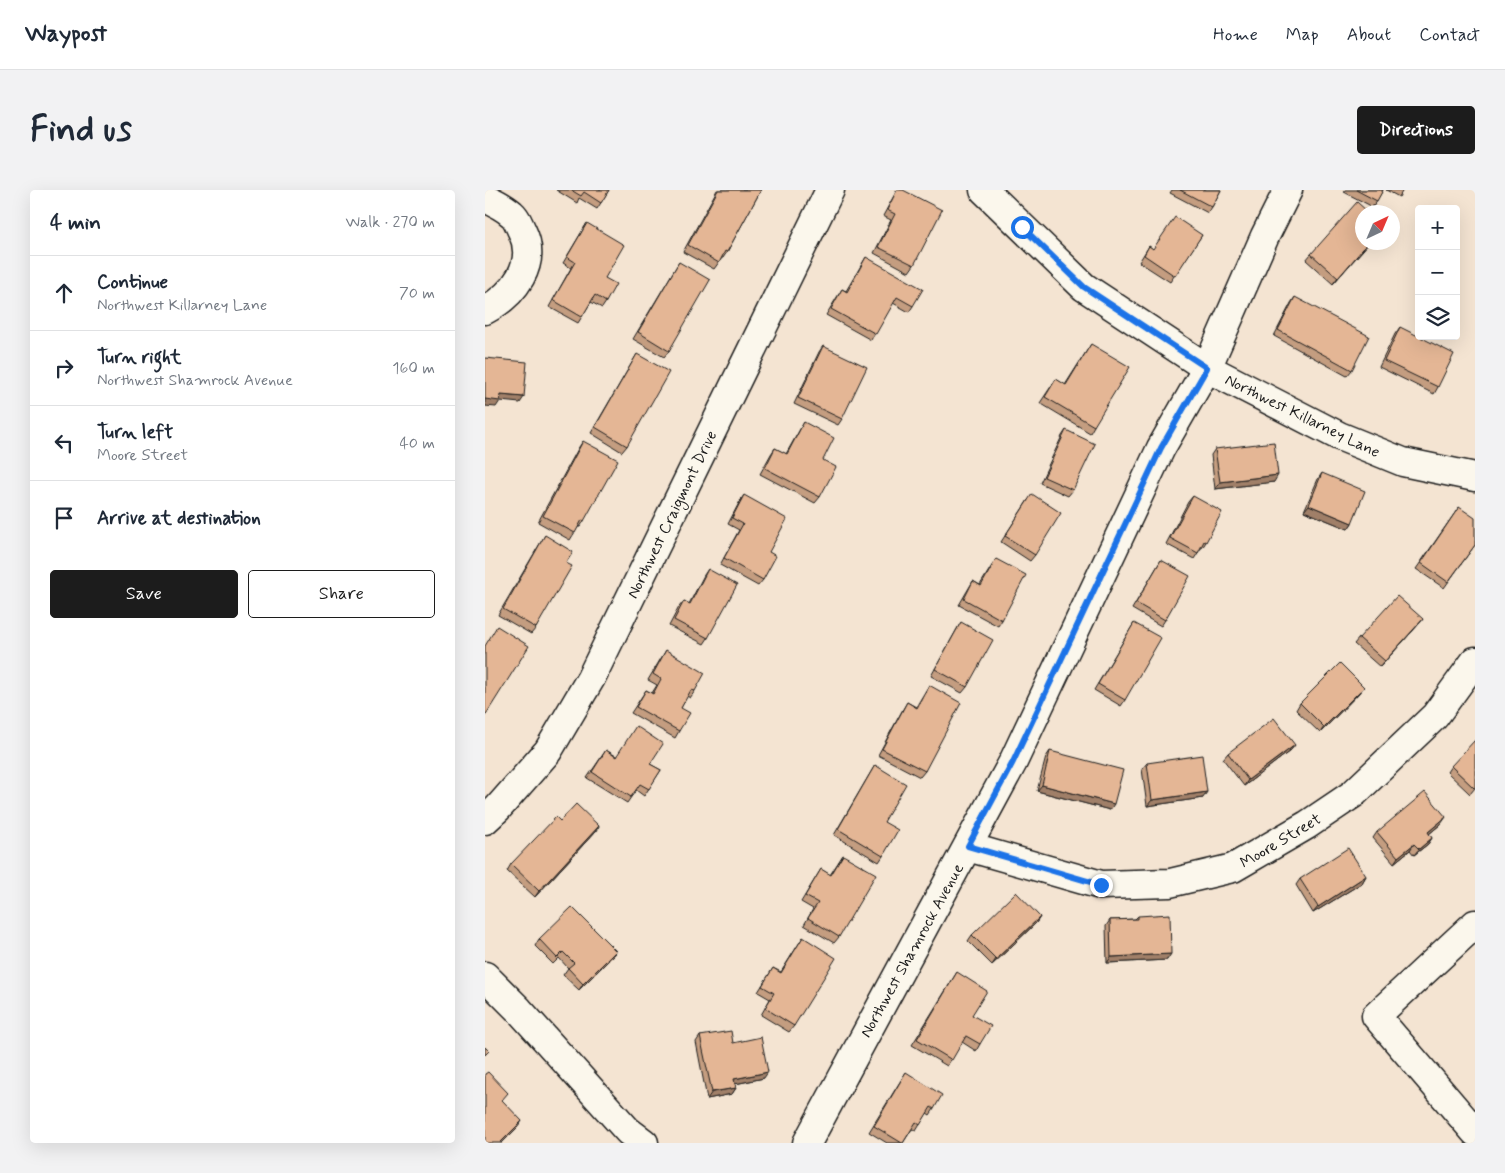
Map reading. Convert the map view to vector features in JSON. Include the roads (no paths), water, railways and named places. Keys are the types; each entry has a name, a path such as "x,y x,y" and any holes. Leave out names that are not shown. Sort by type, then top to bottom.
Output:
{"street":[{"name":"Northwest Craigmont Drive","path":"485,820 549,751 591,678 830,190"},
{"name":"Northwest Killarney Lane","path":"984,190 1084,287 1207,368 1339,436 1403,462 1475,478"},
{"name":"Northwest Shamrock Avenue","path":"807,1143 1013,762 1161,448 1207,368 1265,236 1288,190"},
{"path":"485,198 497,203 514,215 525,237 528,256 520,280 505,297 485,310"},
{"name":"Moore Street","path":"968,846 1101,885 1170,883 1233,868 1307,825 1353,794 1435,716 1475,661"},
{"path":"1475,924 1376,1016 1475,1132"},
{"path":"485,976 519,1010 628,1131 644,1143"}]}
